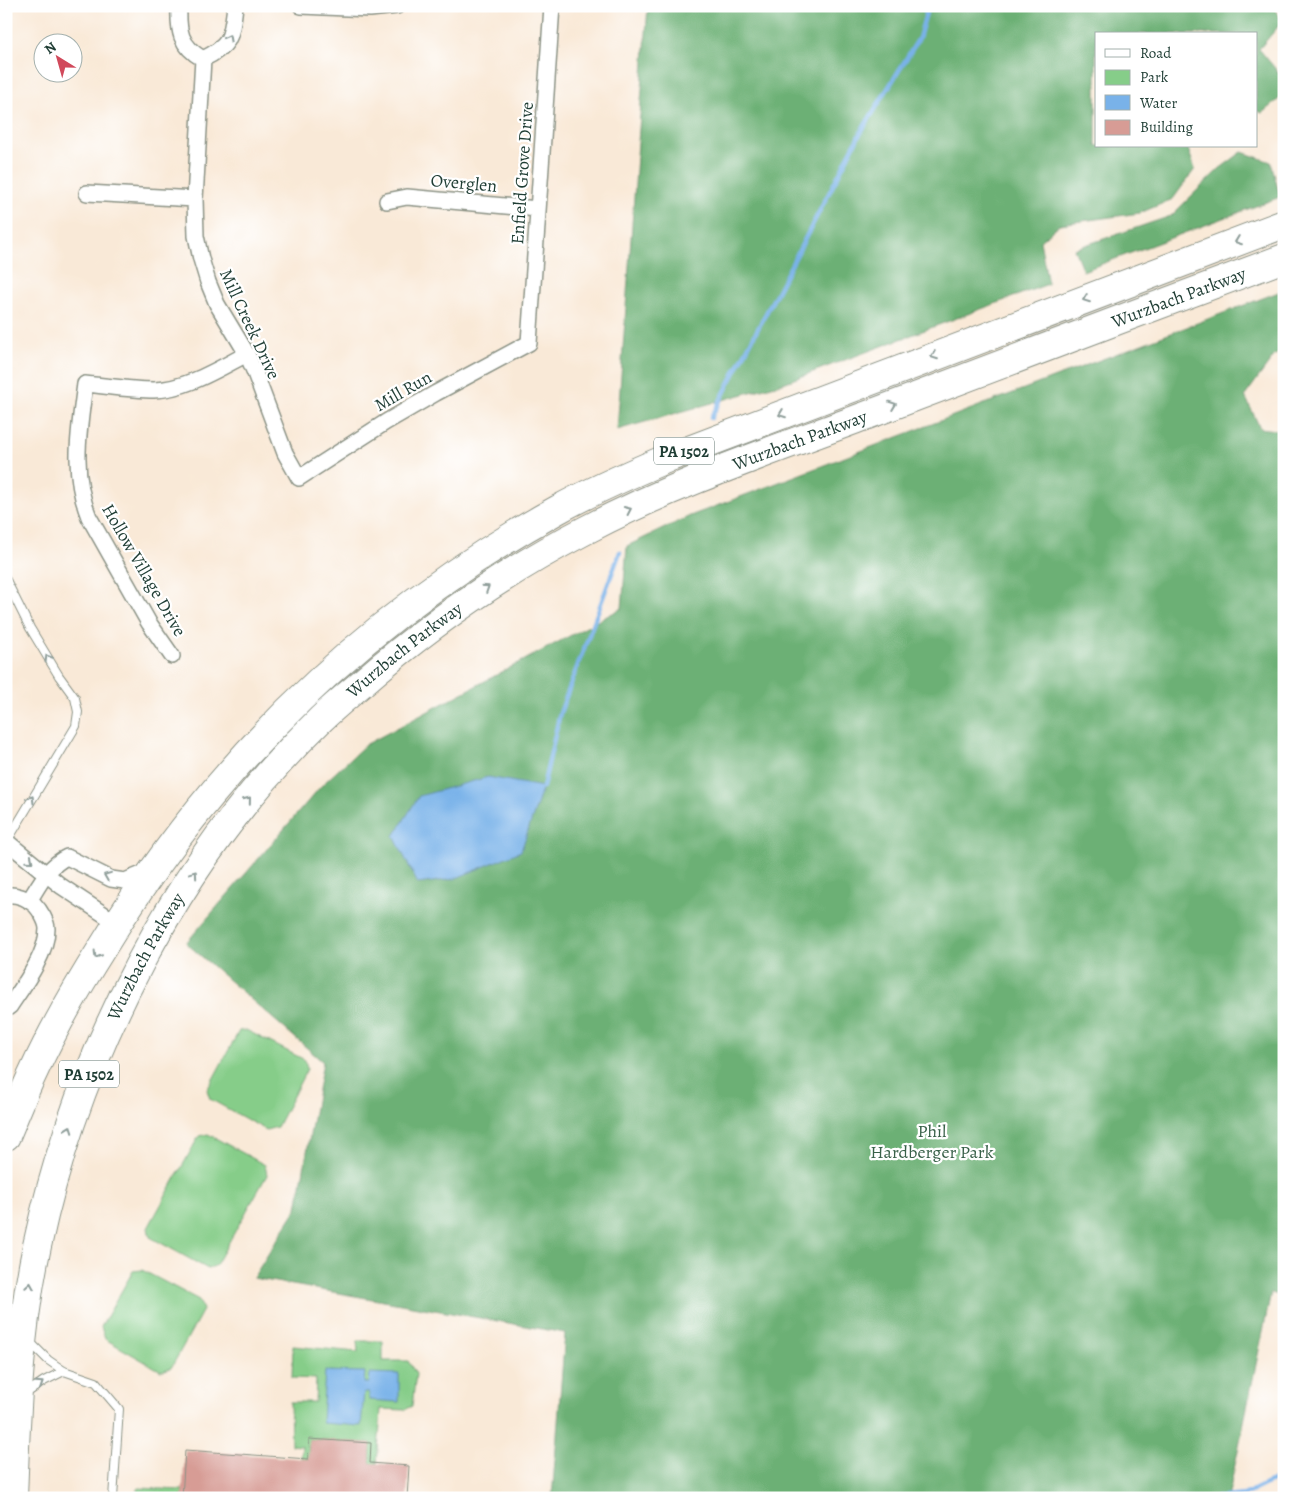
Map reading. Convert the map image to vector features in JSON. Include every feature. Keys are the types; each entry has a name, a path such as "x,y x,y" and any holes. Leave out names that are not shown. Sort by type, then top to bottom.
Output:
{"highway":[{"name":"Wurzbach Parkway","path":"6,1136 33,1073 78,987 152,870 243,756 287,710 378,628 427,592 464,566 558,510 636,472 718,438 1284,224"},
{"name":"Wurzbach Parkway","path":"13,1498 18,1400 24,1335 37,1247 49,1194 65,1140 97,1053 151,942 185,887 218,839 250,799 319,721 431,626 511,572 590,528 637,505 729,467 1284,258"}],"street":[{"path":"179,6 178,24 184,44 192,53 203,59 219,51 227,43 232,31 235,6"},
{"path":"302,6 370,9 397,6"},
{"name":"Enfield Grove Drive","path":"529,343 552,6"},
{"name":"Mill Creek Drive","path":"203,59 194,199 196,236 201,259 217,304 247,354 285,453 299,478"},
{"path":"87,193 194,199"},
{"name":"Overglen","path":"387,201 407,197 538,209"},
{"name":"Mill Run","path":"299,478 403,412 529,343"},
{"name":"Hollow Village Drive","path":"172,656 149,623 84,505 80,492 77,443 85,384 154,390 181,385 194,381 247,354"},
{"path":"8,843 62,886 117,923"},
{"path":"29,901 46,874 59,861 67,857 111,879 125,881 152,870"},
{"path":"6,895 14,894 36,906 47,927 45,943 29,976 6,1010"}],"lane":[{"path":"6,580 30,628 59,676 75,698 78,712 76,726 8,843"},
{"path":"24,1335 48,1360 64,1371 96,1382 119,1409 113,1498"},
{"path":"18,1400 44,1381 64,1371"}],"green space":[{"path":"648,6 1272,6 1283,21 1259,49 1284,79 1284,95 1262,113 1258,111 1258,32 1095,32 1095,148 1188,148 1195,169 1173,199 1140,213 1060,224 1040,241 1048,284 786,382 617,430"},
{"path":"1242,152 1271,162 1280,197 1083,271 1074,249 1171,216 1219,169"},
{"name":"Phil Hardberger Park","path":"1284,290 1284,349 1274,356 1245,396 1260,428 1284,431 1284,1296 1271,1293 1228,1498 552,1498 565,1333 253,1278 297,1208 323,1062 186,943 321,786 365,745 622,608 627,546 690,516"},
{"path":"246,1030 305,1060 307,1069 277,1127 266,1130 210,1099 207,1090 239,1031"},
{"path":"208,1134 265,1165 267,1175 216,1265 208,1269 150,1237 148,1228 199,1136"},
{"path":"142,1270 199,1300 203,1310 171,1368 161,1371 105,1339 101,1327 133,1271"},
{"path":"357,1341 383,1341 383,1361 408,1361 416,1374 412,1406 405,1410 381,1409 377,1464 370,1463 371,1443 309,1439 308,1459 301,1459 302,1446 291,1445 290,1402 315,1402 316,1379 292,1378 293,1346 358,1352"},
{"path":"138,1488 183,1490 182,1498 137,1498"}],"water":[{"path":"488,777 543,787 521,851 454,879 418,884 394,836 419,796"},
{"path":"325,1371 365,1372 364,1383 369,1383 370,1373 399,1374 399,1402 369,1400 369,1392 364,1392 361,1426 322,1423"}],"building":[{"path":"309,1439 371,1443 370,1463 409,1466 407,1498 182,1498 185,1450 308,1459"}],"waterway":[{"path":"711,418 861,132 919,38 928,6"},
{"path":"543,787 560,713 620,552"},
{"path":"1216,1498 1244,1495 1284,1475"}]}
